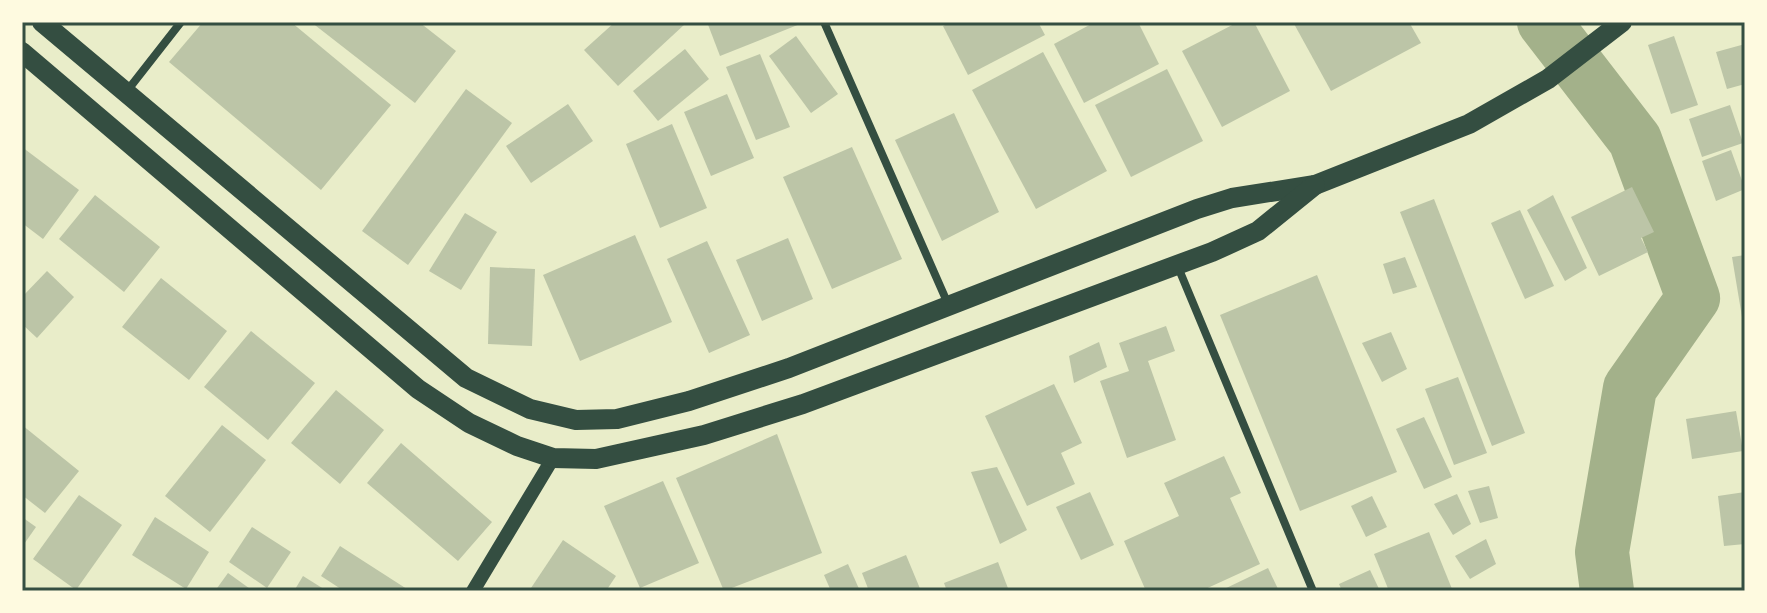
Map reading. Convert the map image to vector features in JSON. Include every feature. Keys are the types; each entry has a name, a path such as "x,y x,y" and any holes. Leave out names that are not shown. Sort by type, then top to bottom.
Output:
{"highway":[{"path":"42,22 439,358 488,390 530,409 560,418 617,419 689,401 789,368 1208,206 1315,185 1469,124 1548,79 1622,22"},
{"path":"22,52 418,389 469,423 517,446 553,458 596,459 704,435 803,404 1178,266 1258,231 1315,185"}],"street":[{"path":"126,92 181,22"},
{"path":"824,22 948,304"},
{"path":"1178,266 1313,591"},
{"path":"473,591 553,458"}],"building":[{"path":"203,22 291,22 391,105 321,190 169,62"},
{"path":"311,22 419,22 456,51 415,103"},
{"path":"615,22 685,24 618,86 584,50"},
{"path":"707,22 805,22 720,56"},
{"path":"951,22 1038,22 1045,35 968,75 943,26"},
{"path":"1095,22 1138,22 1159,64 1084,103 1054,44"},
{"path":"1238,22 1254,22 1290,91 1222,127 1182,51"},
{"path":"1293,22 1409,22 1421,43 1331,91"},
{"path":"796,36 838,94 811,113 769,56"},
{"path":"1674,36 1698,105 1671,114 1648,45"},
{"path":"1745,44 1745,84 1727,89 1716,52"},
{"path":"685,49 709,79 658,121 633,91"},
{"path":"1043,52 1107,171 1036,209 972,90"},
{"path":"760,54 790,127 756,140 726,67"},
{"path":"1167,69 1203,141 1131,177 1095,105"},
{"path":"466,89 512,123 408,265 362,231"},
{"path":"727,94 754,158 711,176 684,112"},
{"path":"568,104 593,141 531,183 506,146"},
{"path":"1730,105 1743,143 1702,157 1689,119"},
{"path":"954,113 999,212 942,241 895,140"},
{"path":"672,124 707,208 660,228 626,144"},
{"path":"22,147 79,190 43,239 22,223"},
{"path":"852,147 902,259 832,289 783,177"},
{"path":"1731,150 1745,189 1716,201 1702,161"},
{"path":"1632,187 1654,232 1641,238 1648,252 1599,276 1571,217"},
{"path":"95,195 160,247 124,292 59,239"},
{"path":"1553,195 1587,268 1565,281 1527,210"},
{"path":"1434,199 1525,433 1492,446 1400,212"},
{"path":"1520,210 1554,286 1525,299 1491,223"},
{"path":"465,213 497,232 461,290 429,271"},
{"path":"635,235 672,322 580,361 543,275"},
{"path":"788,238 813,299 762,321 736,260"},
{"path":"707,241 750,335 709,353 667,259"},
{"path":"1745,255 1745,322 1743,323 1732,257"},
{"path":"1405,257 1417,287 1393,294 1383,264"},
{"path":"490,267 535,269 532,346 488,344"},
{"path":"47,271 74,297 37,338 22,324 22,297"},
{"path":"1317,275 1397,472 1300,511 1220,315"},
{"path":"161,278 227,331 189,380 122,327"},
{"path":"1166,326 1175,351 1148,361 1176,440 1127,458 1100,381 1129,371 1119,343"},
{"path":"251,331 315,383 268,440 204,387"},
{"path":"1391,332 1407,369 1382,382 1362,343"},
{"path":"1099,342 1107,367 1074,383 1069,356"},
{"path":"1458,377 1487,453 1454,465 1425,389"},
{"path":"1054,384 1082,443 1061,453 1075,484 1027,506 985,416"},
{"path":"336,390 384,430 340,484 291,443"},
{"path":"1736,411 1743,451 1692,459 1686,419"},
{"path":"1424,417 1452,477 1424,489 1396,429"},
{"path":"22,425 79,471 45,513 22,495"},
{"path":"222,425 266,460 210,532 165,496"},
{"path":"777,434 822,553 724,591 676,478"},
{"path":"401,443 492,522 458,561 367,483"},
{"path":"1224,456 1241,493 1230,498 1260,564 1201,591 1146,591 1124,541 1179,516 1164,483"},
{"path":"997,467 1027,530 1000,544 971,472"},
{"path":"663,481 699,563 640,588 604,506"},
{"path":"1489,486 1498,518 1480,523 1468,491"},
{"path":"1090,492 1114,545 1081,560 1056,507"},
{"path":"1745,492 1745,544 1724,546 1718,496"},
{"path":"1457,494 1471,524 1453,535 1434,504"},
{"path":"79,495 122,525 76,590 33,559"},
{"path":"1372,496 1387,527 1366,537 1351,506"},
{"path":"22,517 36,527 22,547"},
{"path":"155,517 209,552 186,589 132,555"},
{"path":"252,527 291,552 267,588 229,562"},
{"path":"1429,532 1452,589 1389,591 1374,554"},
{"path":"1486,539 1496,564 1470,579 1455,556"},
{"path":"563,540 616,576 606,591 529,591"},
{"path":"340,546 410,591 344,591 321,576"},
{"path":"906,555 921,591 869,591 862,573"},
{"path":"998,562 1009,591 947,591 944,583"},
{"path":"848,564 860,591 831,591 824,575"},
{"path":"1268,568 1279,591 1220,591"},
{"path":"1370,570 1380,591 1342,591 1339,584"},
{"path":"228,573 253,591 215,591"},
{"path":"303,576 327,591 294,591"}],"waterway":[{"path":"1544,22 1635,140 1693,298 1630,388 1602,552 1607,591"}]}
